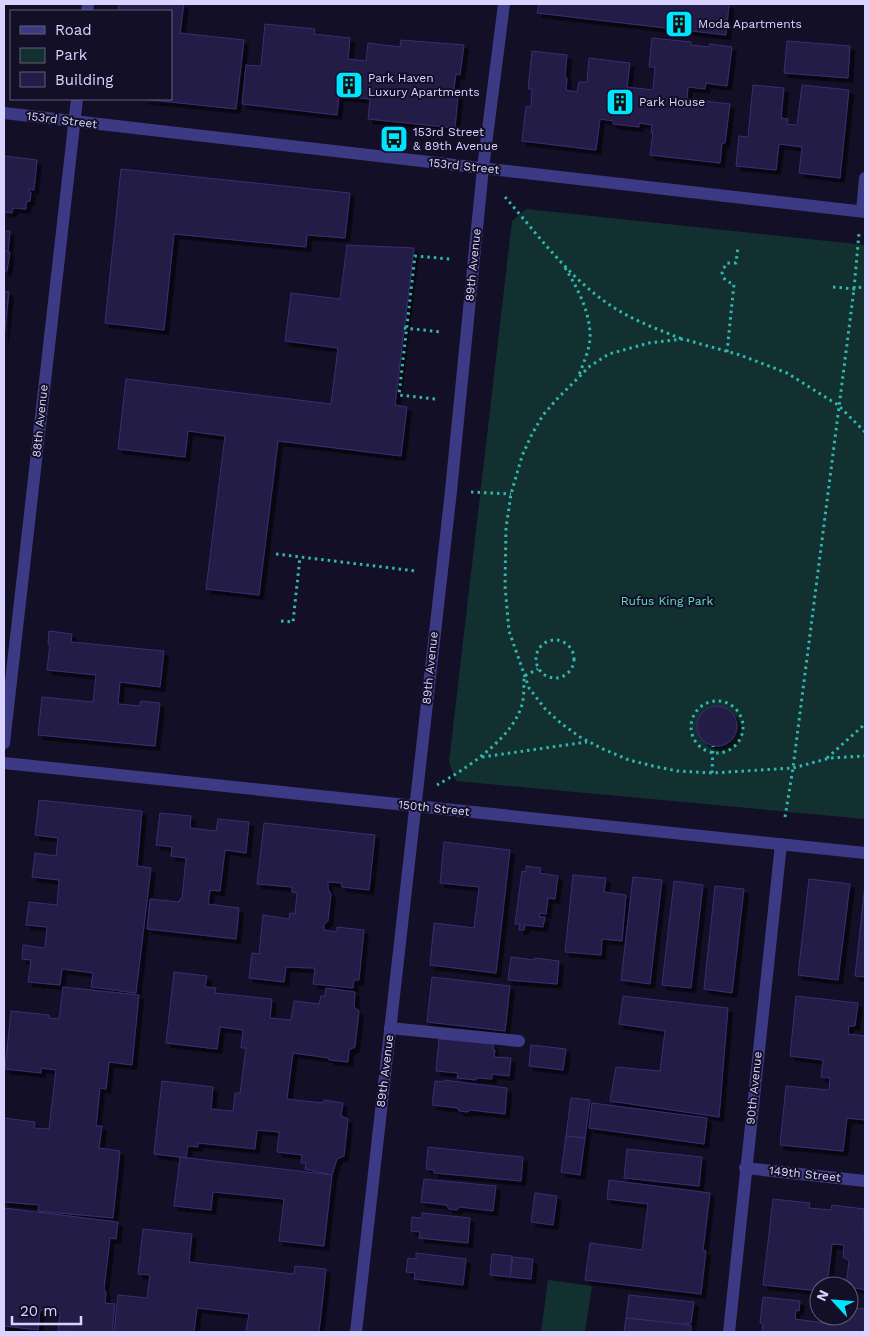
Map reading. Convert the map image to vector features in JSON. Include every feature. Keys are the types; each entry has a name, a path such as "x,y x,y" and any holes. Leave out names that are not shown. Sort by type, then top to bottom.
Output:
{"street":[{"name":"89th Avenue","path":"356,1332 450,491 483,168 504,4"},
{"name":"88th Avenue","path":"4,743 77,100"},
{"name":"153rd Street","path":"4,113 863,212"},
{"path":"863,212 865,178"},
{"name":"150th Street","path":"4,763 865,853"},
{"name":"90th Avenue","path":"729,1332 781,844"},
{"path":"390,1028 519,1041"},
{"name":"149th Street","path":"746,1168 865,1181"}],"path":[{"path":"505,197 563,265 600,298 615,308 645,324 683,339 740,355 787,372 838,405 865,432"},
{"path":"785,817 860,233"},
{"path":"727,352 734,284 725,280 722,271 727,263 736,263 738,246"},
{"path":"434,399 399,395 405,328 415,256 450,259"},
{"path":"563,265 583,303 590,333 587,351 579,376"},
{"path":"833,287 854,289 865,286"},
{"path":"405,328 442,332"},
{"path":"683,339 649,343 616,351 602,358 579,376 557,399 537,424 522,456 511,494 506,528 504,586 506,611 513,646 529,688 546,710 588,742 613,754 677,771 712,773 792,768 826,759 865,756"},
{"path":"471,492 511,494"},
{"path":"276,554 416,571"},
{"path":"281,621 293,622 300,557"},
{"path":"558,639 564,641 572,650 574,661 570,671 561,677 551,678 541,673 538,669 537,651 545,642 558,639"},
{"path":"524,676 538,669"},
{"path":"437,785 482,757 514,723 523,701 524,676"},
{"path":"712,701 720,701 728,703 740,714 743,730 741,738 736,745 721,753 713,753 705,750 694,739 691,723 698,709 712,701"},
{"path":"826,759 865,724"},
{"path":"482,757 588,742"},
{"path":"712,773 713,746"}],"green space":[{"name":"Rufus King Park","path":"526,209 865,245 865,819 456,781 449,762 512,221"},
{"path":"548,1280 592,1286 585,1332 541,1332"}],"building":[{"path":"119,4 184,4 180,33 244,40 236,109 151,100 172,100 172,10 118,10"},
{"name":"Moda Apartments","path":"539,4 729,4 726,35 537,13"},
{"name":"Park Haven Luxury Apartments","path":"265,24 315,29 314,34 350,38 348,59 366,61 368,43 400,47 401,40 464,45 460,75 456,74 453,95 458,95 455,128 368,119 370,99 339,96 337,115 242,104 246,65 261,66"},
{"name":"Park House","path":"652,38 691,42 691,45 709,47 710,44 732,47 727,86 706,83 705,89 688,87 687,99 730,104 725,143 722,143 720,163 650,155 652,125 639,123 639,127 613,124 613,121 600,119 596,150 522,141 526,106 531,107 532,89 528,89 532,51 567,55 566,90 577,92 579,82 587,82 589,58 630,63 627,87 653,90 655,67 649,67"},
{"path":"787,41 850,46 848,78 784,73"},
{"path":"753,85 784,88 781,118 788,119 787,124 797,125 802,85 849,90 840,178 799,173 802,147 779,144 776,170 736,166 739,136 748,137"},
{"path":"5,156 37,160 34,190 28,189 31,193 30,201 26,202 26,209 13,208 12,213 4,212"},
{"path":"121,169 350,193 345,238 307,235 306,247 174,234 164,330 105,323"},
{"path":"4,231 10,231 8,252 4,251"},
{"path":"347,245 414,248 395,405 407,407 401,456 278,441 259,595 206,589 225,436 188,431 185,457 118,449 126,379 331,404 338,348 285,341 291,293 340,299"},
{"path":"4,251 10,252 7,271 4,271"},
{"path":"4,291 9,292 4,338"},
{"path":"49,631 72,634 71,642 164,651 160,687 120,682 118,704 140,706 141,701 160,703 155,746 38,735 42,697 93,702 96,675 47,670 50,644 48,644"},
{"path":"721,706 728,709 734,715 737,726 736,734 728,743 721,746 713,746 706,743 698,734 697,722 700,715 709,707"},
{"path":"39,800 142,811 137,866 151,868 136,993 91,987 93,973 62,969 60,985 28,982 31,960 22,959 23,945 45,948 47,927 26,925 29,902 57,905 59,880 32,877 35,853 56,856 58,838 35,835"},
{"path":"160,813 191,816 190,828 216,831 218,819 249,822 246,853 225,850 220,891 210,890 208,904 239,908 236,939 147,929 150,899 179,902 182,899 186,858 171,856 172,847 156,845"},
{"path":"264,823 375,835 369,890 342,887 342,883 328,882 328,889 331,894 328,921 324,924 324,930 337,932 337,927 364,930 359,980 354,980 353,988 313,984 315,968 286,967 284,982 249,978 252,953 259,954 263,915 289,919 290,913 295,914 297,893 292,892 292,887 257,884"},
{"path":"444,842 510,850 496,973 430,965 434,923 474,928 479,887 440,883"},
{"path":"526,866 541,868 540,873 558,876 555,899 548,898 546,914 540,913 539,917 545,917 543,927 525,925 524,930 519,930 520,924 515,924 522,871 526,872"},
{"path":"573,875 606,878 604,892 626,895 622,941 602,939 601,955 565,952"},
{"path":"633,877 662,880 650,984 621,980"},
{"path":"809,879 850,884 838,980 798,975"},
{"path":"674,881 703,885 691,988 662,985"},
{"path":"865,885 865,977 855,976"},
{"path":"715,886 744,889 732,993 704,989"},
{"path":"511,957 559,961 557,984 508,980"},
{"path":"174,972 207,976 205,987 216,988 215,993 272,999 270,1018 291,1020 294,1001 319,1004 321,996 325,996 326,988 355,992 354,1007 359,1011 355,1047 349,1050 348,1062 293,1053 287,1099 323,1103 324,1100 343,1103 341,1116 348,1119 344,1156 337,1159 332,1175 305,1169 306,1163 301,1163 302,1155 277,1152 279,1132 257,1130 255,1149 198,1143 198,1147 188,1146 186,1158 154,1154 162,1081 213,1087 211,1109 233,1111 235,1093 240,1093 246,1048 241,1048 243,1030 220,1027 217,1049 166,1043"},
{"path":"432,977 510,986 505,1031 427,1022"},
{"path":"63,987 139,995 132,1065 109,1062 106,1089 100,1088 96,1126 102,1126 99,1148 120,1151 113,1218 38,1211 39,1205 4,1202 4,1118 35,1122 34,1128 49,1129 56,1070 41,1068 41,1073 5,1069 11,1011 49,1015 49,1018 59,1019"},
{"path":"623,996 728,1008 719,1117 610,1101 616,1067 660,1071 665,1031 619,1024"},
{"path":"796,996 858,1003 855,1026 849,1026 848,1034 865,1036 865,1120 847,1118 843,1151 780,1145 786,1086 829,1090 830,1078 821,1077 823,1060 790,1056"},
{"path":"439,1039 493,1044 493,1050 495,1050 494,1057 511,1058 509,1076 492,1074 492,1079 476,1078 476,1080 457,1078 458,1073 436,1071"},
{"path":"531,1045 566,1049 563,1070 529,1066"},
{"path":"444,1080 507,1088 505,1114 470,1110 468,1112 459,1111 458,1108 432,1105 435,1081 444,1082"},
{"path":"571,1098 590,1100 585,1138 566,1136"},
{"path":"592,1103 707,1118 704,1144 589,1128"},
{"path":"566,1136 585,1138 580,1175 561,1172"},
{"path":"428,1147 523,1157 521,1181 434,1173 434,1170 426,1169"},
{"path":"627,1149 702,1157 699,1186 624,1178"},
{"path":"180,1157 332,1175 324,1246 279,1241 284,1199 213,1192 211,1210 174,1206"},
{"path":"424,1179 496,1186 493,1211 460,1207 457,1210 449,1209 446,1205 421,1202"},
{"path":"609,1180 710,1193 703,1250 706,1251 701,1294 585,1280 590,1243 642,1250 648,1204 607,1199"},
{"path":"535,1193 557,1196 553,1225 531,1222"},
{"path":"773,1199 810,1203 809,1208 831,1210 832,1205 864,1209 865,1290 859,1289 859,1276 847,1276 849,1261 843,1257 844,1245 832,1244 828,1276 809,1276 809,1290 763,1285"},
{"path":"4,1208 118,1222 116,1239 110,1238 104,1289 106,1293 105,1303 115,1304 112,1332 58,1331 60,1313 40,1310 38,1330 4,1326"},
{"path":"422,1213 470,1218 468,1243 419,1238 420,1232 411,1231 412,1217 422,1218"},
{"path":"143,1229 192,1234 189,1262 294,1274 295,1266 326,1269 319,1332 246,1332 249,1314 197,1308 194,1332 114,1332 118,1295 147,1298 150,1275 138,1274"},
{"path":"416,1253 466,1259 463,1285 414,1279 415,1273 406,1272 408,1258 416,1259"},
{"path":"492,1254 512,1256 510,1277 490,1275"},
{"path":"513,1257 533,1259 531,1279 510,1277"},
{"path":"629,1295 694,1302 691,1323 683,1323 683,1325 626,1318"},
{"path":"763,1297 800,1301 799,1311 796,1310 795,1319 809,1321 809,1326 859,1326 859,1308 865,1309 864,1332 762,1332 763,1324 760,1323"},
{"path":"626,1318 691,1325 691,1332 624,1332"}],"place":[{"name":"Moda Apartments","path":"679,24"},
{"name":"Park Haven Luxury Apartments","path":"349,85"},
{"name":"Park House","path":"620,102"},
{"name":"153rd Street & 89th Avenue","path":"394,139"}]}
